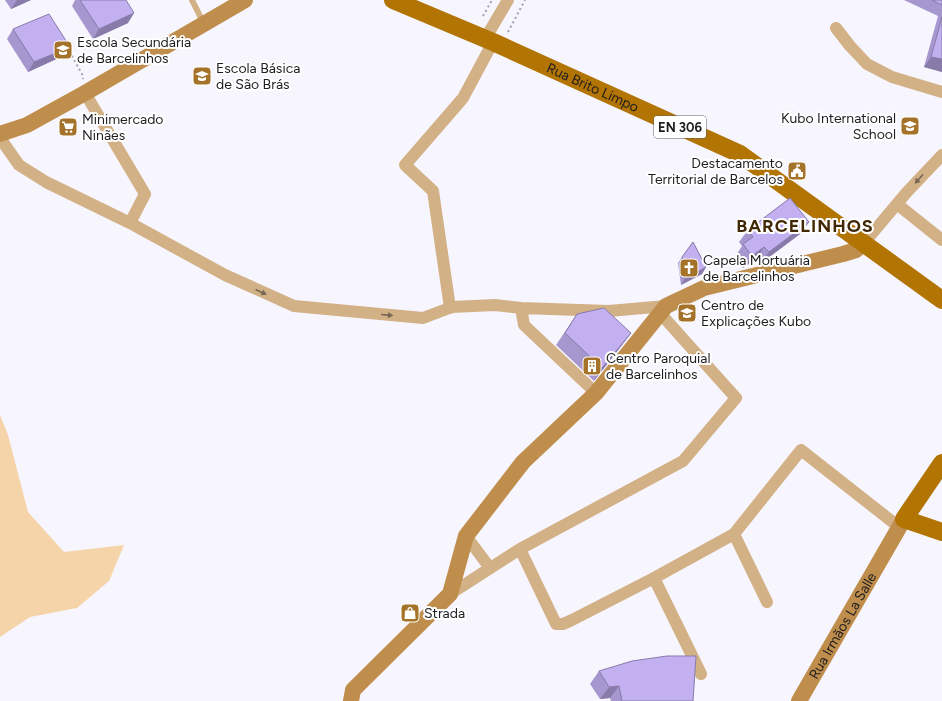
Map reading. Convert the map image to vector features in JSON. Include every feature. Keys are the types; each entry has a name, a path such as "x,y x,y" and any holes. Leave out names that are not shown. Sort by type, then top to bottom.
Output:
{"main road":[{"name":"Rua Brito Limpo","path":"393,0 493,42 740,154 942,300"},
{"path":"942,463 902,523 942,532"}],"street":[{"path":"0,134 27,124 85,93 245,0"},
{"path":"450,308 433,191 405,165 463,98 493,42 508,0"},
{"path":"836,28 867,64 892,77 942,92"},
{"path":"85,93 146,194 130,223"},
{"path":"0,138 19,164 46,182 130,223 225,275 294,306 423,318 450,308 495,305 521,308 609,310 663,309"},
{"path":"450,594 466,536 523,462 596,393 663,309 704,288 856,250 864,243 926,171 942,155"},
{"path":"897,204 942,240"},
{"path":"521,308 524,325 596,393"},
{"path":"351,701 353,690 450,594 520,549 683,461 736,398 663,309"},
{"path":"520,549 556,624 563,624 654,578 734,534 801,450 902,523"},
{"name":"Rua Irmãos La Salle","path":"799,701 902,523"},
{"path":"734,534 767,602"},
{"path":"466,536 490,568"},
{"path":"654,578 701,674"}],"lane":[{"path":"192,0 204,24"}],"path":[{"path":"467,31 479,24 492,0"},
{"path":"493,42 525,0"},
{"path":"67,46 82,74 85,93"}],"shaded area":[{"path":"0,415 8,435 28,512 64,552 124,545 109,581 77,608 30,617 0,637"}],"building":[{"path":"80,0 126,0 134,13 99,29"},
{"path":"932,0 942,0 942,5"},
{"path":"49,14 70,47 34,62 13,29"},
{"path":"942,17 942,59 931,57"},
{"path":"790,198 809,222 769,252 764,247 752,256 743,244 753,237 748,230"},
{"path":"693,242 706,267 685,279 682,257"},
{"path":"604,308 631,333 602,368 565,333 577,314"},
{"path":"667,656 696,656 693,701 622,701 619,686 609,687 599,671 632,661"}],"place":[{"name":"Escola Secundária de Barcelinhos","path":"63,50"},
{"name":"Escola Básica de São Brás","path":"202,76"},
{"name":"Kubo International School","path":"910,126"},
{"name":"Minimercado Ninães","path":"68,127"},
{"name":"Destacamento Territorial de Barcelos","path":"797,171"},
{"name":"Capela Mortuária de Barcelinhos","path":"689,268"},
{"name":"Centro de Explicações Kubo","path":"687,313"},
{"name":"Centro Paroquial de Barcelinhos","path":"592,366"},
{"name":"Strada","path":"410,613"}],"district":[{"name":"BARCELINHOS","path":"805,226"}]}
